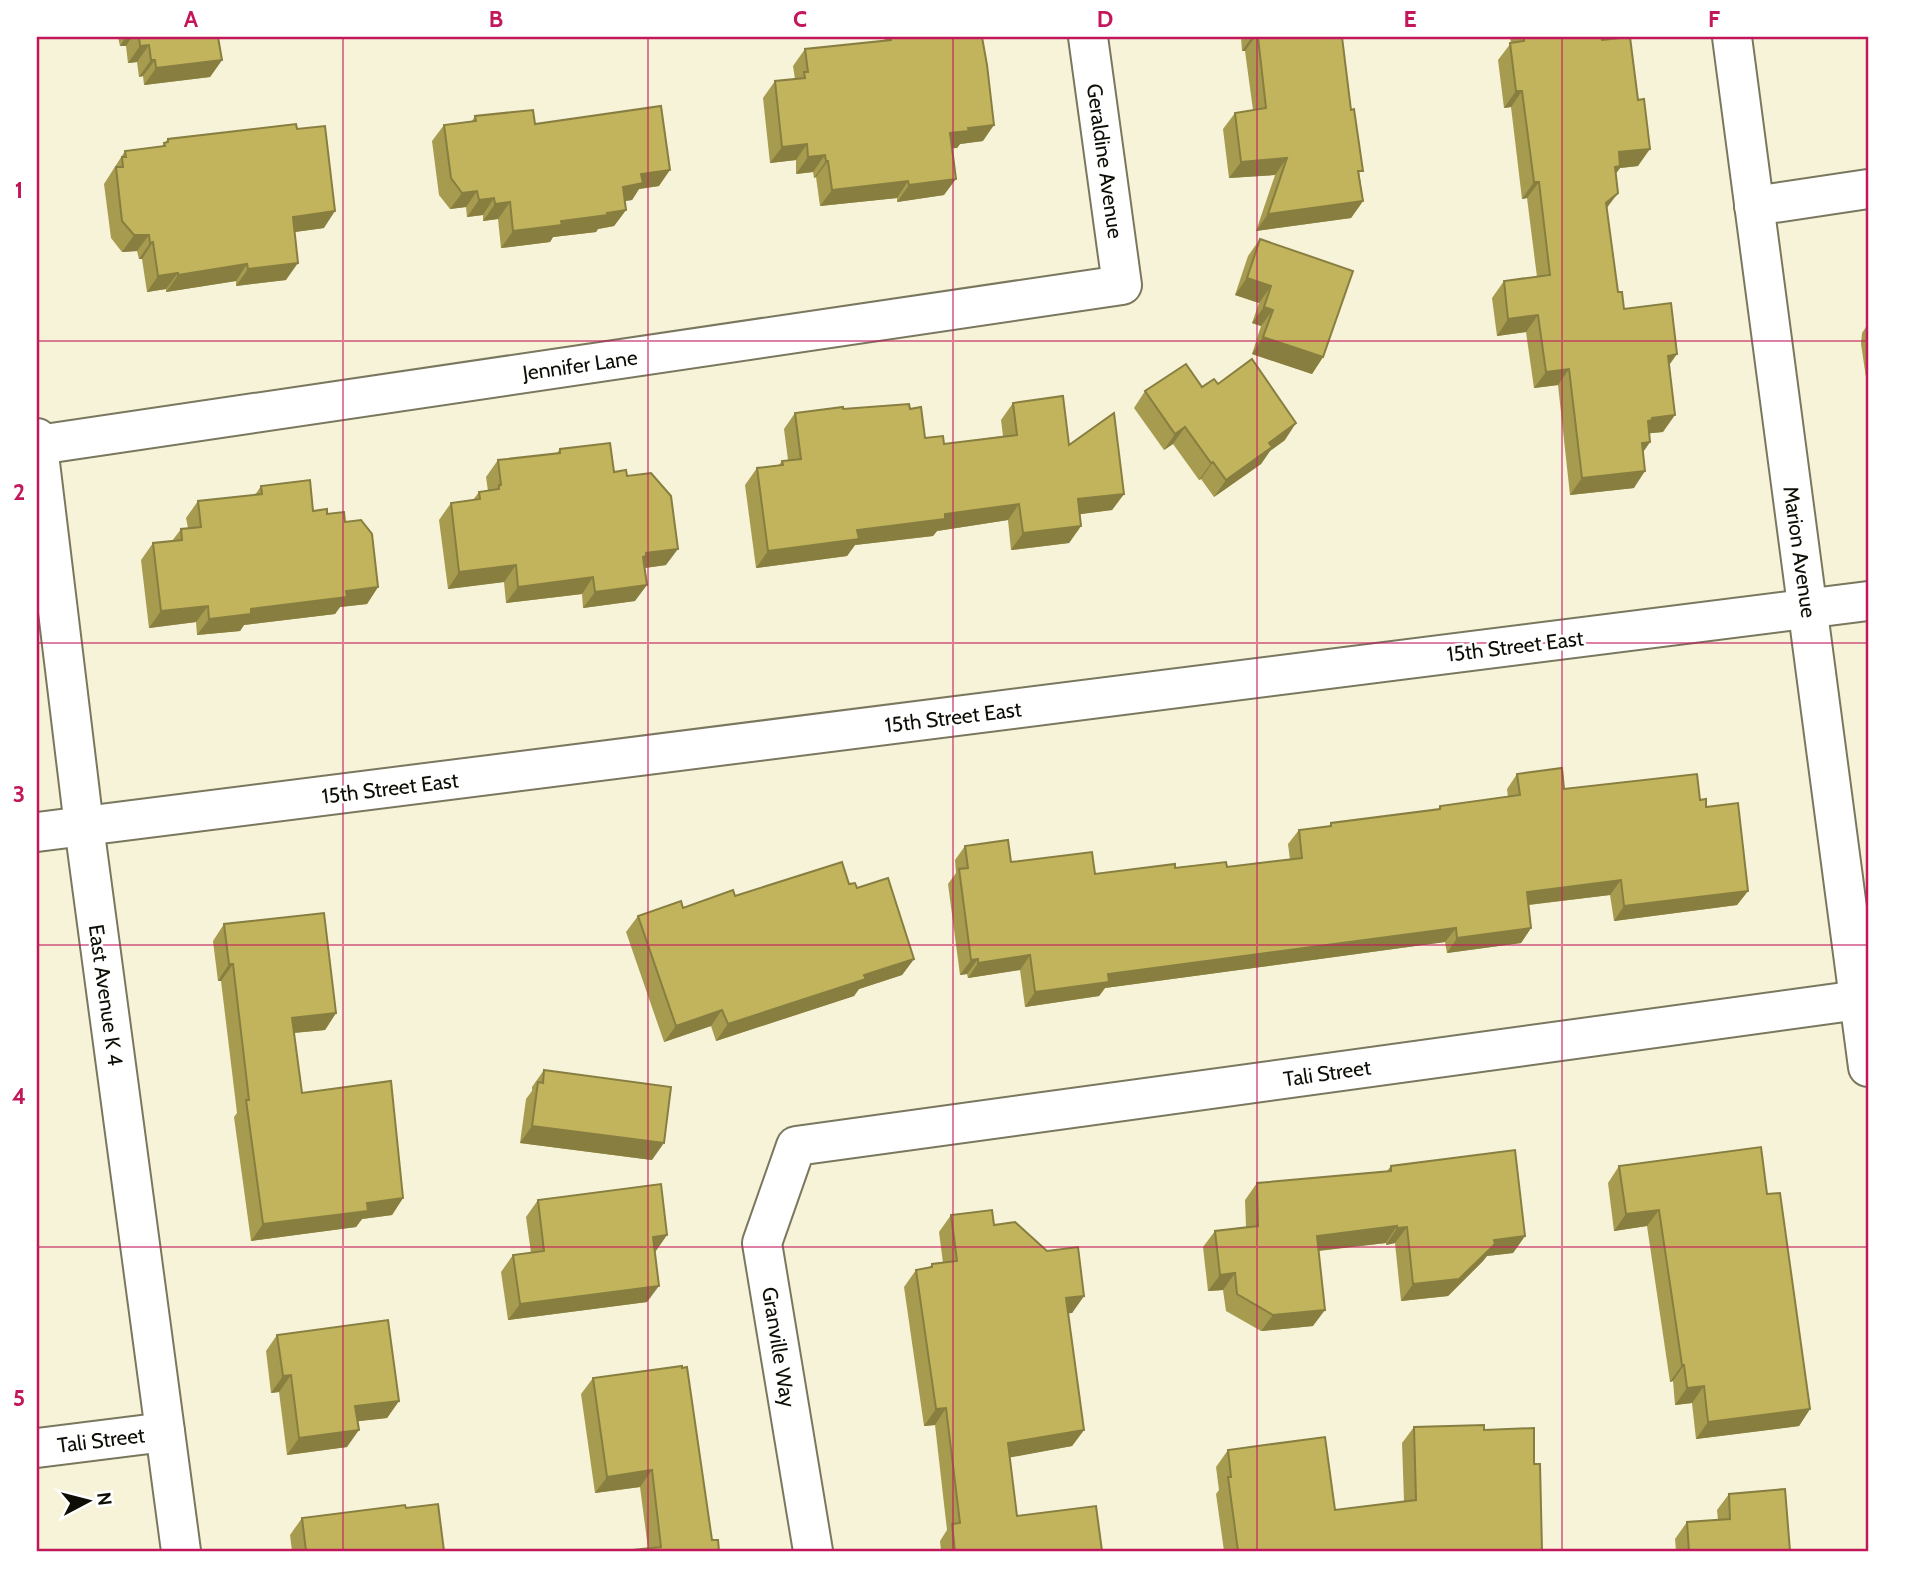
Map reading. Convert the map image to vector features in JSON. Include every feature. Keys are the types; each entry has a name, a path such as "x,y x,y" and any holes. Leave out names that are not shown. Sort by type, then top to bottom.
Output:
{"street":[{"name":"Geraldine Avenue","path":"1088,37 1122,285"},
{"name":"Marion Avenue","path":"1732,37 1868,1067"},
{"path":"1754,206 1868,189"},
{"name":"Jennifer Lane","path":"37,445 1122,285"},
{"name":"East Avenue K 4","path":"37,439 84,826 181,1551"},
{"name":"15th Street East","path":"37,832 1868,601"},
{"name":"Tali Street","path":"796,1146 1859,1000"},
{"name":"Granville Way","path":"796,1146 762,1243 813,1551"},
{"name":"Tali Street","path":"37,1448 165,1432"}],"building":[{"path":"139,37 218,37 222,60 156,68 155,60 151,60 149,45 140,46"},
{"path":"891,37 982,37 994,125 950,133 956,179 909,185 908,181 832,190 825,155 808,157 807,144 782,147 775,81 805,78 804,72 808,72 805,49 891,40"},
{"path":"1258,37 1342,37 1351,110 1354,109 1363,171 1358,171 1363,201 1268,214 1287,158 1241,162 1235,113 1266,108"},
{"path":"1524,37 1601,37 1602,40 1630,37 1638,100 1644,99 1650,149 1619,152 1620,166 1615,167 1618,193 1606,203 1618,292 1622,292 1624,309 1671,303 1677,354 1668,356 1675,415 1648,421 1650,442 1642,443 1645,471 1582,478 1569,369 1546,372 1538,315 1508,319 1504,281 1550,275 1539,182 1534,182 1522,91 1516,91 1510,43 1524,41"},
{"path":"661,106 670,170 641,174 643,183 623,187 626,210 561,221 562,225 513,231 510,202 495,204 494,198 479,200 477,191 462,193 451,178 444,125 476,121 475,116 533,110 535,124"},
{"path":"296,124 297,129 325,126 335,211 293,217 298,263 248,269 247,264 158,276 153,242 150,243 149,235 134,235 122,221 116,167 123,167 122,157 126,157 125,151 165,146 164,143 168,142 168,139"},
{"path":"1260,239 1353,271 1323,357 1263,337 1273,310 1264,307 1271,286 1247,278"},
{"path":"1252,359 1296,423 1269,443 1272,447 1226,480 1185,427 1175,434 1145,391 1186,364 1202,387 1214,379 1218,384"},
{"path":"1063,396 1069,445 1114,413 1124,494 1078,499 1081,526 1023,533 1019,504 945,514 945,519 857,530 859,539 768,551 757,468 783,465 782,461 801,459 795,413 843,407 909,404 910,409 921,407 925,438 943,436 944,444 1017,435 1013,403"},
{"path":"610,443 614,472 626,470 627,476 651,473 671,496 678,549 646,553 643,557 647,585 595,592 593,577 518,587 516,565 459,572 451,503 480,499 479,492 499,489 501,485 498,460 560,453 560,449"},
{"path":"310,480 313,511 327,509 327,514 344,512 345,522 361,520 372,534 378,587 346,591 347,597 251,609 251,614 209,619 208,606 161,611 153,543 182,540 181,529 201,527 198,501 262,494 261,486"},
{"path":"1562,768 1564,789 1697,774 1700,800 1706,799 1706,807 1738,803 1748,891 1624,906 1621,880 1527,892 1531,928 1457,938 1456,928 1108,974 1109,982 1035,992 1030,955 978,963 978,959 971,960 959,869 968,868 965,846 1008,840 1011,862 1092,852 1095,874 1175,864 1175,868 1226,862 1227,867 1302,858 1299,830 1520,795 1517,774"},
{"path":"842,862 849,884 855,883 857,888 888,878 914,959 864,975 866,979 728,1024 722,1010 676,1026 638,916 681,901 683,908 733,890 735,896"},
{"path":"324,913 336,1013 292,1018 302,1093 391,1081 403,1198 367,1203 368,1211 263,1224 246,1100 249,1100 233,964 229,964 224,924"},
{"path":"544,1070 671,1087 664,1143 532,1126 538,1082 543,1083"},
{"path":"1761,1147 1767,1194 1780,1193 1810,1409 1708,1422 1704,1386 1687,1388 1659,1210 1626,1214 1619,1166"},
{"path":"1515,1150 1525,1236 1494,1240 1495,1244 1459,1279 1413,1284 1407,1227 1397,1226 1317,1236 1325,1310 1273,1315 1237,1294 1235,1273 1220,1275 1215,1231 1258,1226 1257,1183 1391,1171 1391,1166"},
{"path":"661,1184 667,1235 653,1237 659,1286 520,1304 513,1255 544,1251 538,1200"},
{"path":"992,1210 994,1225 1015,1222 1047,1251 1078,1247 1084,1296 1066,1298 1084,1430 1008,1443 1017,1516 1096,1506 1102,1551 955,1551 952,1524 960,1523 946,1408 936,1409 916,1270 932,1267 932,1264 957,1261 951,1215"},
{"path":"388,1320 399,1401 355,1406 359,1430 299,1438 291,1375 283,1376 277,1335"},
{"path":"687,1367 712,1540 718,1540 719,1551 623,1551 661,1547 652,1470 607,1477 593,1378"},
{"path":"1484,1425 1484,1430 1534,1428 1534,1464 1540,1464 1542,1551 1238,1551 1228,1477 1231,1477 1228,1450 1325,1437 1335,1510 1416,1500 1414,1427"},
{"path":"1785,1489 1790,1551 1689,1551 1687,1522 1730,1519 1729,1494"},
{"path":"438,1504 444,1551 306,1551 302,1518 405,1505 406,1508"}]}
